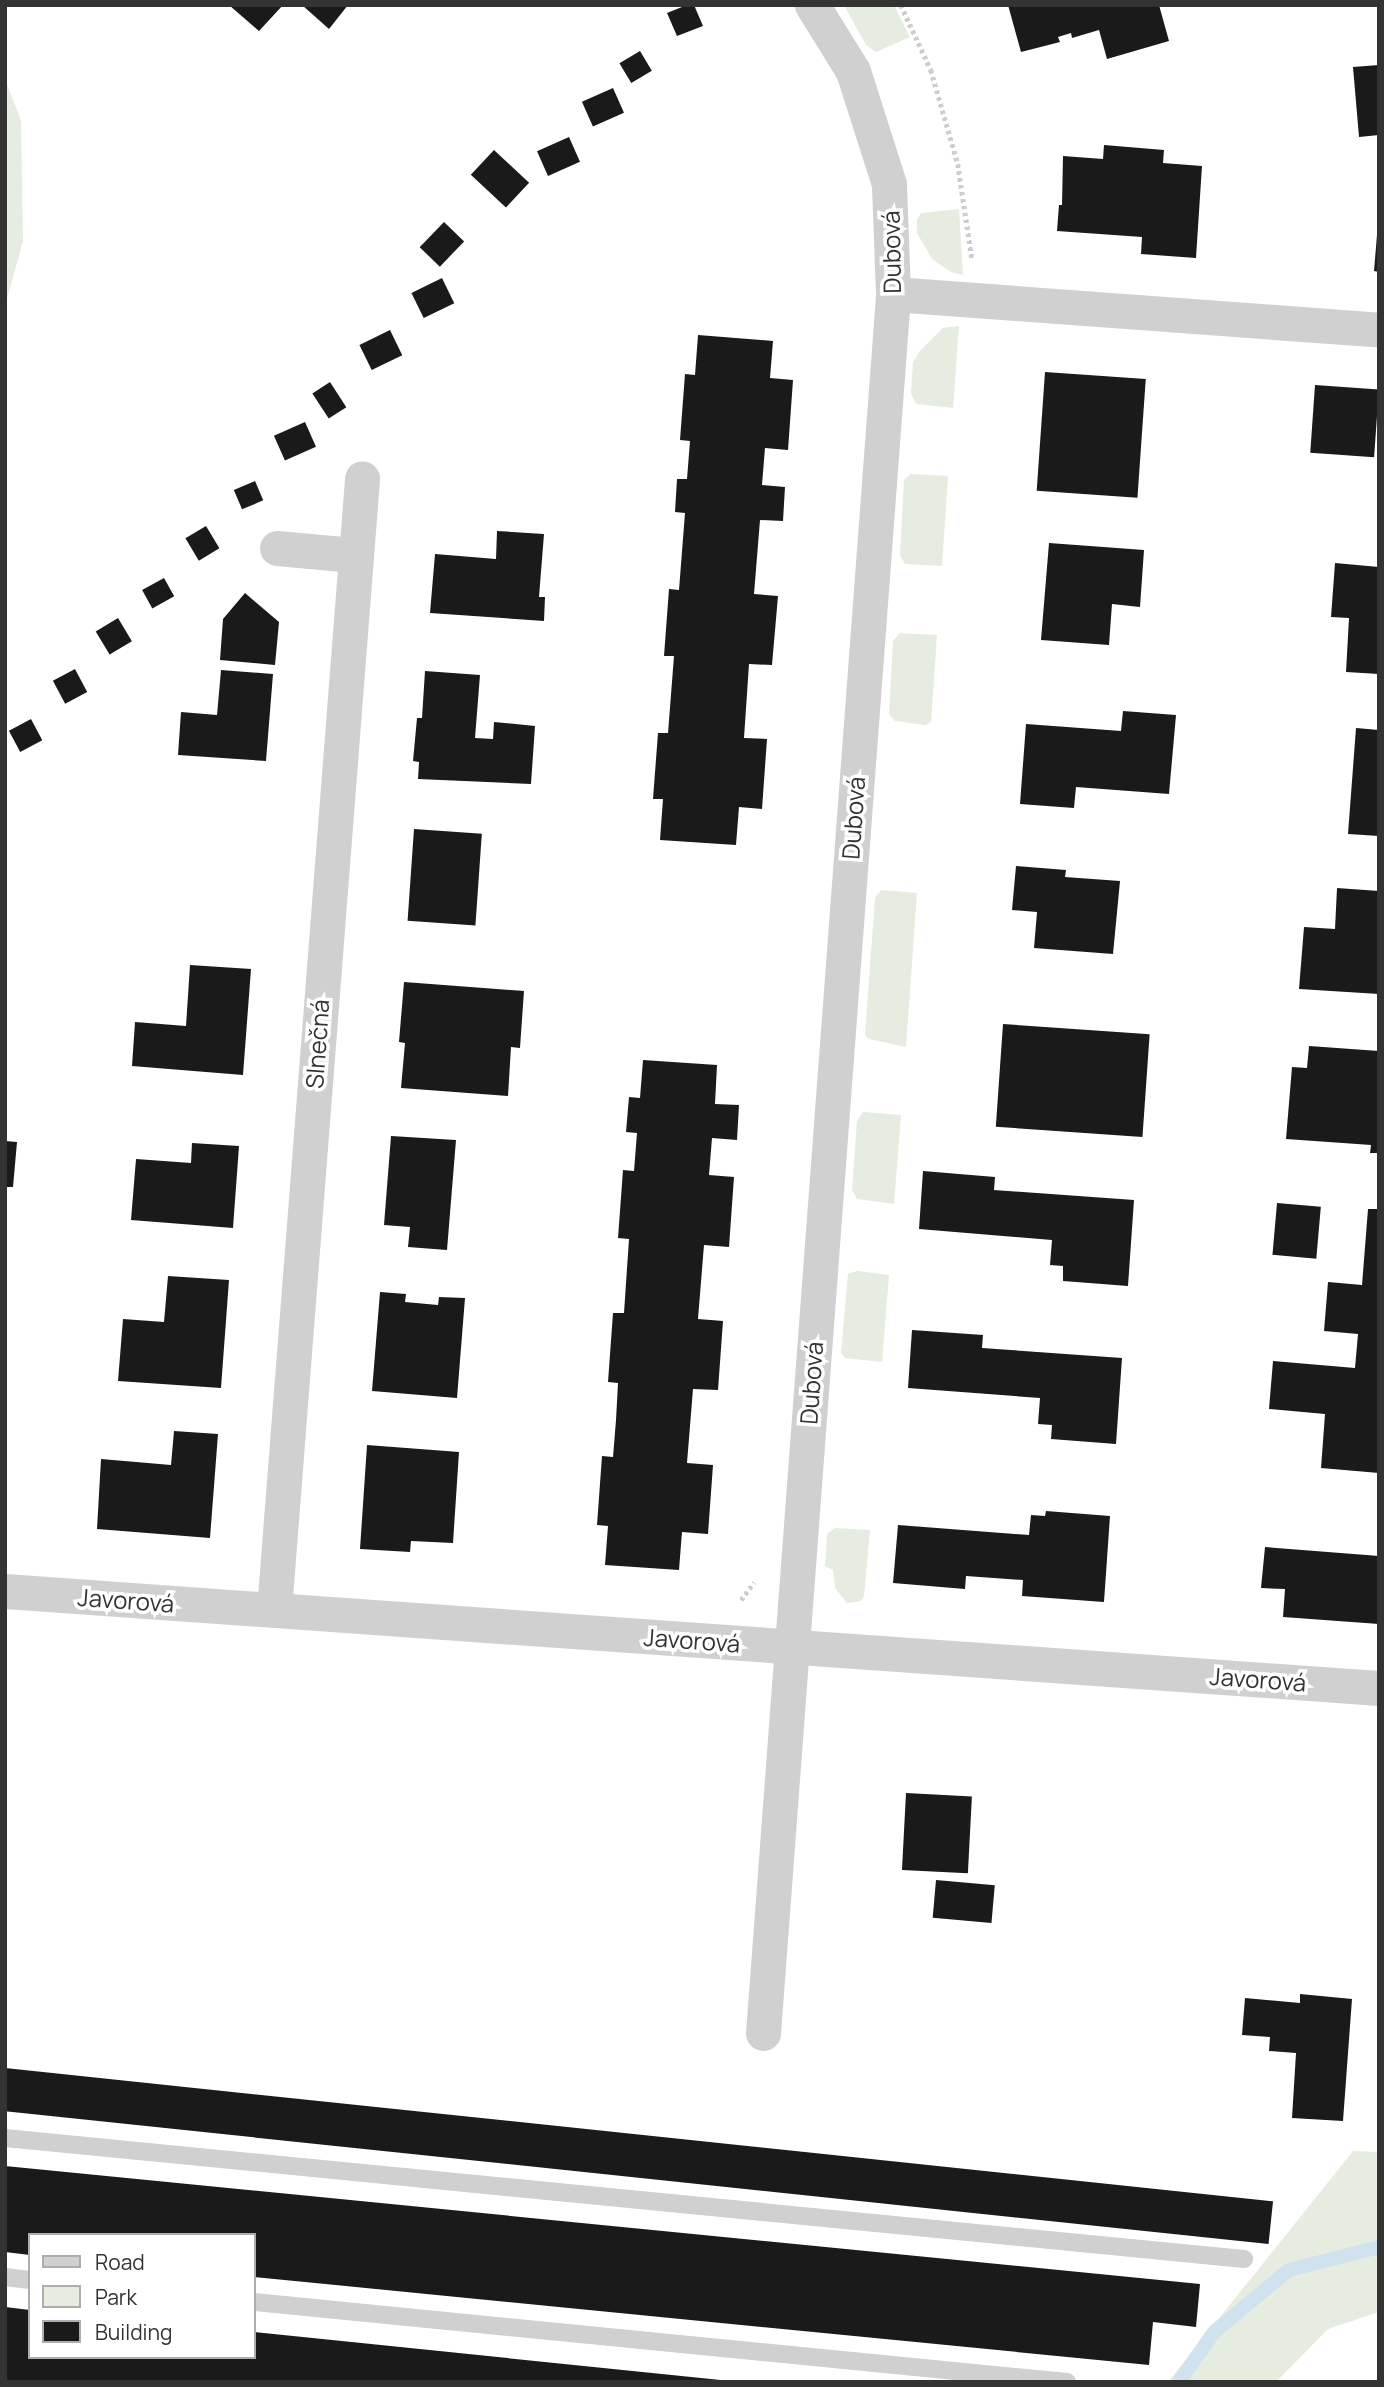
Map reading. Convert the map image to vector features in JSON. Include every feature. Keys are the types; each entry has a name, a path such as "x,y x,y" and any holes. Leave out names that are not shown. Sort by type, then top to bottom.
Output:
{"street":[{"name":"Dubová","path":"763,2033 893,294 889,184 853,71 812,5"},
{"path":"893,294 1379,330"},
{"name":"Slnečná","path":"274,1610 362,478"},
{"path":"277,548 354,555"},
{"name":"Javorová","path":"5,1591 1379,1688"}],"lane":[{"path":"5,2138 1244,2259"},
{"path":"5,2277 28,2280"},
{"path":"256,2302 1068,2382"}],"path":[{"path":"901,5 931,70 958,164 972,265"}],"green space":[{"path":"844,5 894,5 910,37 876,52 866,45"},
{"path":"5,79 21,121 23,241 5,306"},
{"path":"959,209 963,275 951,272 932,259 917,233 917,220 921,213"},
{"path":"959,326 953,408 916,404 911,393 913,363 919,352 943,328"},
{"path":"911,474 948,476 942,566 905,564 900,555 904,480"},
{"path":"900,633 937,635 931,722 925,725 895,721 889,714 893,641"},
{"path":"881,890 917,893 906,1047 869,1039 865,1035 875,898"},
{"path":"863,1112 901,1115 894,1204 857,1199 852,1190 857,1121"},
{"path":"857,1271 889,1275 882,1362 845,1358 841,1353 848,1274"},
{"path":"835,1528 870,1530 864,1596 861,1601 847,1603 835,1588 833,1570 825,1566 827,1534"},
{"path":"1353,2151 1379,2152 1379,2312 1328,2329 1276,2382 1168,2382"}],"building":[{"path":"229,5 283,5 259,31"},
{"path":"302,5 348,5 329,29"},
{"path":"694,5 703,26 677,36 667,13"},
{"path":"1008,5 1159,5 1169,41 1107,59 1099,30 1072,38 1071,33 1058,37 1060,42 1021,52"},
{"path":"640,51 652,71 631,83 619,63"},
{"path":"1379,65 1379,135 1359,137 1353,67"},
{"path":"613,88 624,113 593,126 582,102"},
{"path":"569,137 580,162 548,176 537,151"},
{"path":"1104,145 1164,150 1163,163 1202,166 1196,258 1141,254 1142,237 1057,231 1059,205 1062,205 1063,156 1103,159"},
{"path":"494,150 529,183 506,208 471,175"},
{"path":"444,222 464,241 440,267 420,247"},
{"path":"1379,235 1379,272 1374,271"},
{"path":"442,278 454,303 424,318 411,293"},
{"path":"390,330 402,355 372,370 359,345"},
{"path":"698,335 773,341 770,378 793,380 788,450 765,448 762,485 785,487 783,521 760,520 754,594 778,596 772,665 749,664 744,738 767,739 762,809 739,807 736,845 660,840 663,799 653,799 658,733 668,733 674,656 664,656 669,589 679,590 685,513 675,512 677,479 687,479 690,441 680,440 685,374 695,375"},
{"path":"1045,372 1146,379 1137,498 1037,491"},
{"path":"330,382 346,407 329,419 312,393"},
{"path":"1315,385 1379,389 1374,457 1310,453"},
{"path":"305,422 316,447 285,460 274,436"},
{"path":"255,481 263,500 242,509 234,490"},
{"path":"206,526 219,548 199,561 185,538"},
{"path":"497,531 544,534 539,597 545,597 544,621 430,613 435,554 496,559"},
{"path":"1049,543 1144,550 1140,607 1112,604 1109,645 1041,640"},
{"path":"1335,563 1379,567 1379,674 1346,672 1349,618 1331,617"},
{"path":"164,578 174,596 152,608 142,590"},
{"path":"245,593 279,622 275,665 220,660 223,619"},
{"path":"118,618 132,641 110,655 96,631"},
{"path":"75,669 87,692 65,704 53,681"},
{"path":"221,670 273,674 266,761 178,755 181,712 217,715"},
{"path":"425,671 480,675 475,738 493,739 494,722 535,726 531,784 418,779 419,762 413,761 417,718 422,718"},
{"path":"1123,711 1176,715 1169,794 1076,787 1074,808 1020,804 1026,724 1121,731"},
{"path":"31,719 42,740 20,752 9,731"},
{"path":"1356,728 1379,730 1379,836 1348,834"},
{"path":"414,829 482,834 475,926 408,921"},
{"path":"1016,866 1066,870 1065,877 1120,881 1113,954 1034,948 1037,912 1012,910"},
{"path":"1337,888 1379,891 1379,994 1299,989 1304,927 1335,929"},
{"path":"190,965 251,969 243,1075 132,1066 135,1022 186,1026"},
{"path":"404,982 524,991 520,1048 511,1047 508,1096 401,1088 405,1043 399,1042"},
{"path":"1003,1024 1150,1034 1142,1137 996,1127"},
{"path":"1309,1046 1379,1051 1379,1153 1370,1153 1371,1145 1286,1139 1292,1067 1307,1068"},
{"path":"643,1060 717,1065 715,1104 739,1105 737,1140 712,1138 709,1175 734,1177 729,1247 704,1245 698,1319 723,1321 718,1390 693,1389 687,1463 713,1465 708,1534 682,1532 679,1570 605,1565 608,1526 597,1525 602,1456 613,1457 616,1420 618,1383 608,1382 613,1313 624,1313 629,1239 618,1238 623,1170 634,1171 637,1133 626,1132 629,1097 640,1098"},
{"path":"391,1136 456,1140 447,1250 408,1247 410,1227 384,1225"},
{"path":"5,1141 17,1142 13,1187 5,1187"},
{"path":"192,1143 239,1146 233,1228 131,1220 136,1159 191,1163"},
{"path":"923,1171 995,1177 994,1190 1134,1200 1128,1286 1063,1281 1063,1266 1050,1265 1052,1240 919,1229"},
{"path":"1277,1203 1321,1207 1316,1259 1272,1255"},
{"path":"1368,1209 1379,1209 1379,1473 1321,1468 1325,1414 1269,1409 1273,1361 1355,1368 1358,1334 1324,1331 1328,1282 1362,1285"},
{"path":"168,1276 229,1280 221,1388 118,1381 123,1319 164,1322"},
{"path":"380,1292 406,1294 405,1302 438,1305 439,1297 465,1298 457,1398 372,1391"},
{"path":"912,1330 983,1335 982,1348 1122,1358 1116,1444 1051,1439 1052,1425 1038,1424 1040,1398 908,1388"},
{"path":"174,1431 218,1434 210,1538 97,1529 101,1459 171,1465"},
{"path":"367,1445 459,1452 453,1543 411,1541 410,1552 360,1549"},
{"path":"1046,1511 1110,1516 1104,1602 1022,1596 1023,1580 966,1576 965,1589 893,1583 898,1525 1029,1535 1031,1515 1045,1516"},
{"path":"1265,1547 1379,1556 1379,1624 1283,1617 1285,1589 1261,1588"},
{"path":"906,1793 972,1796 968,1873 902,1870"},
{"path":"936,1880 995,1885 991,1923 933,1918"},
{"path":"1300,1994 1352,1999 1343,2121 1292,2118 1296,2053 1269,2051 1270,2037 1242,2035 1245,1998 1300,2003"},
{"path":"5,2068 1273,2201 1269,2244 5,2111"},
{"path":"5,2166 1200,2284 1196,2327 1153,2322 1149,2365 256,2277 256,2233 28,2233 28,2255 5,2252"},
{"path":"5,2307 28,2310 28,2359 256,2359 256,2332 740,2382 5,2382"}],"waterway":[{"path":"1179,2382 1214,2332 1289,2270 1379,2247"}]}
